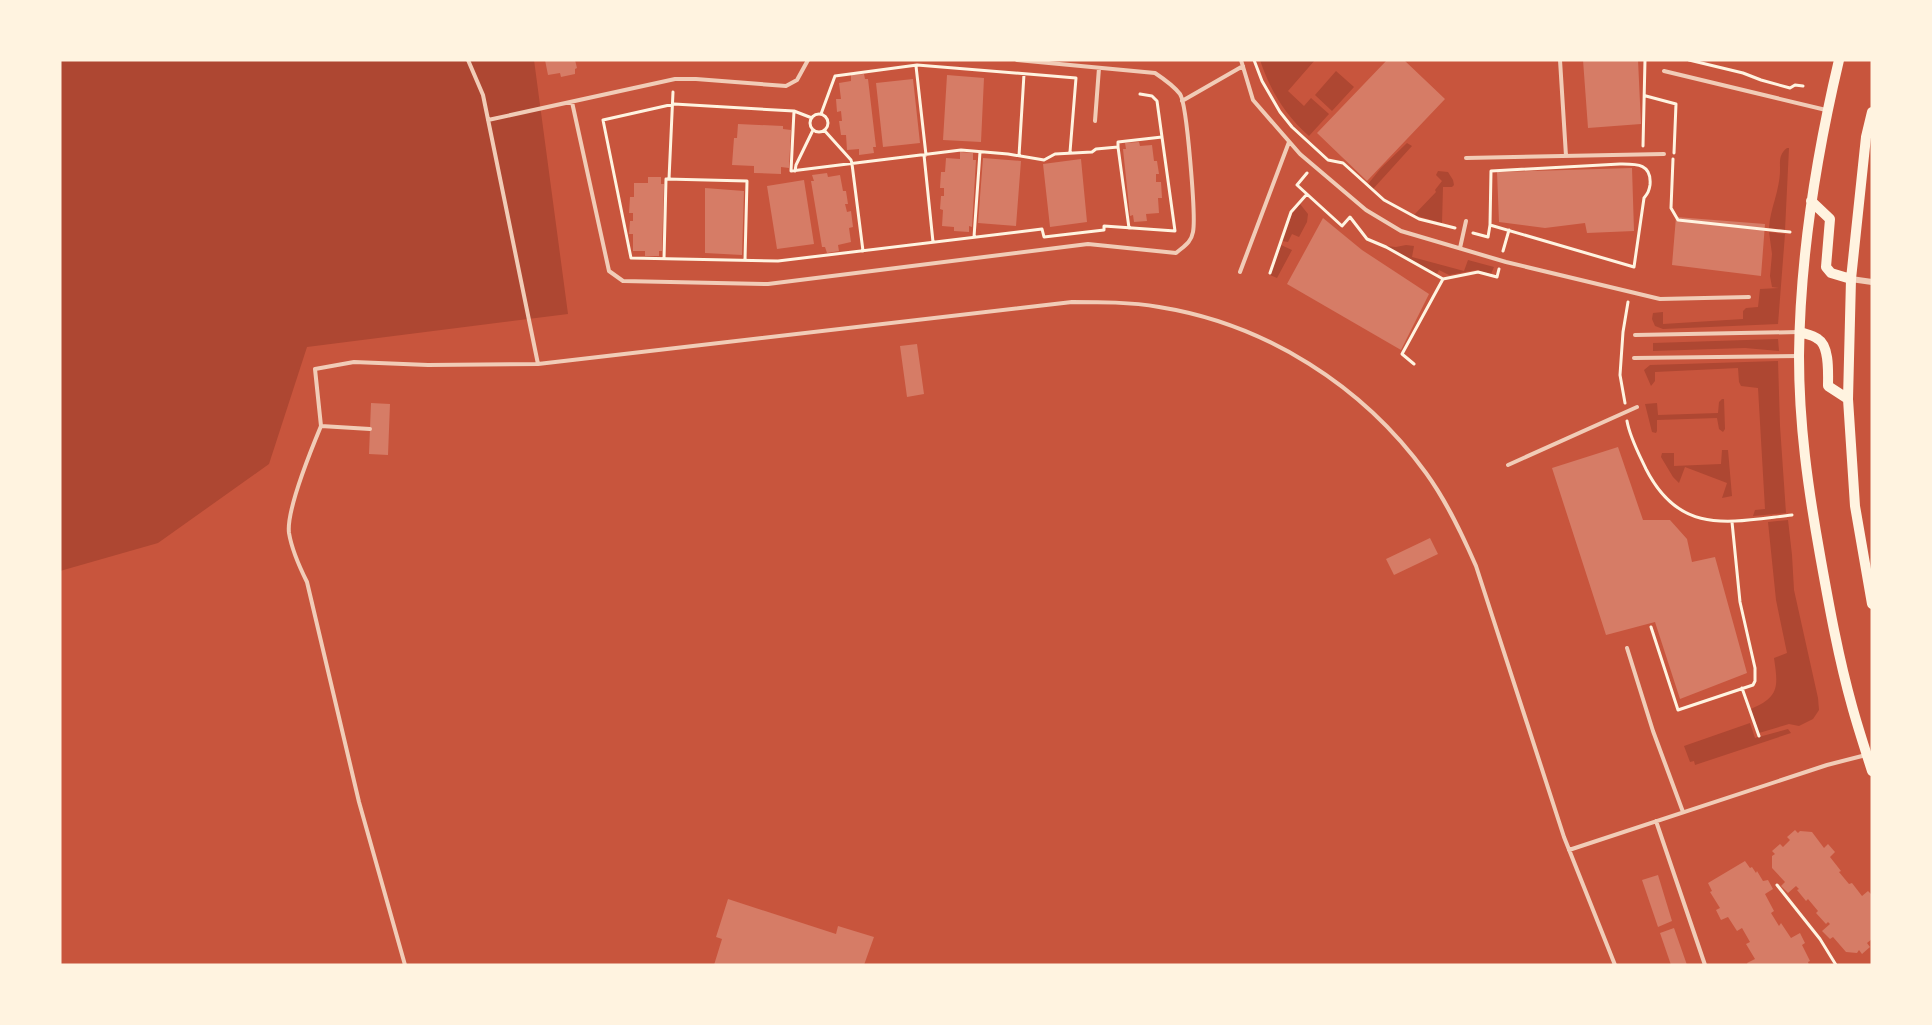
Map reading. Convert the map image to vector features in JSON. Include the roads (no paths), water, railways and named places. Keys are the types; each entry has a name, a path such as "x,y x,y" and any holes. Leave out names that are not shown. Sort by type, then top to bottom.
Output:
{"main road":[{"path":"1839,60 1811,201 1803,278 1799,356 1804,463 1813,516 1844,673 1872,771"},
{"path":"1872,112 1866,137 1851,279 1848,399 1855,506 1872,604"},
{"path":"1811,201 1830,219 1827,267 1831,273 1851,279"},
{"path":"1800,332 1815,337 1823,343 1827,360 1828,386 1848,399"}],"street":[{"path":"1851,279 1872,282"}],"lane":[{"path":"468,60 483,95 538,364"},
{"path":"488,120 675,79 786,86 797,80 808,60"},
{"path":"572,102 609,271 623,282 768,284 1088,244 1176,253 1189,243 1195,214 1181,95 1155,73 1017,60"},
{"path":"1240,60 1253,100 1289,142 1366,210 1401,231 1501,261 1660,299 1749,297"},
{"path":"1560,60 1566,156"},
{"path":"1182,101 1242,66"},
{"path":"1095,121 1099,68"},
{"path":"1664,71 1828,110"},
{"path":"1240,272 1289,142"},
{"path":"1466,158 1664,154"},
{"path":"1460,248 1466,221"},
{"path":"405,965 347,753 307,582 296,558 289,531 291,511 321,426 315,369 354,362 428,365 538,364 1072,302 1115,302 1186,312 1227,324 1280,346 1340,385 1393,433 1426,472 1453,517 1476,566 1569,850 1616,965"},
{"path":"1635,335 1800,332"},
{"path":"1634,357 1799,356"},
{"path":"1508,465 1637,407"},
{"path":"321,426 370,429"},
{"path":"1627,648 1653,731 1683,812"},
{"path":"1569,850 1867,754"},
{"path":"1656,821 1705,965"}]}
